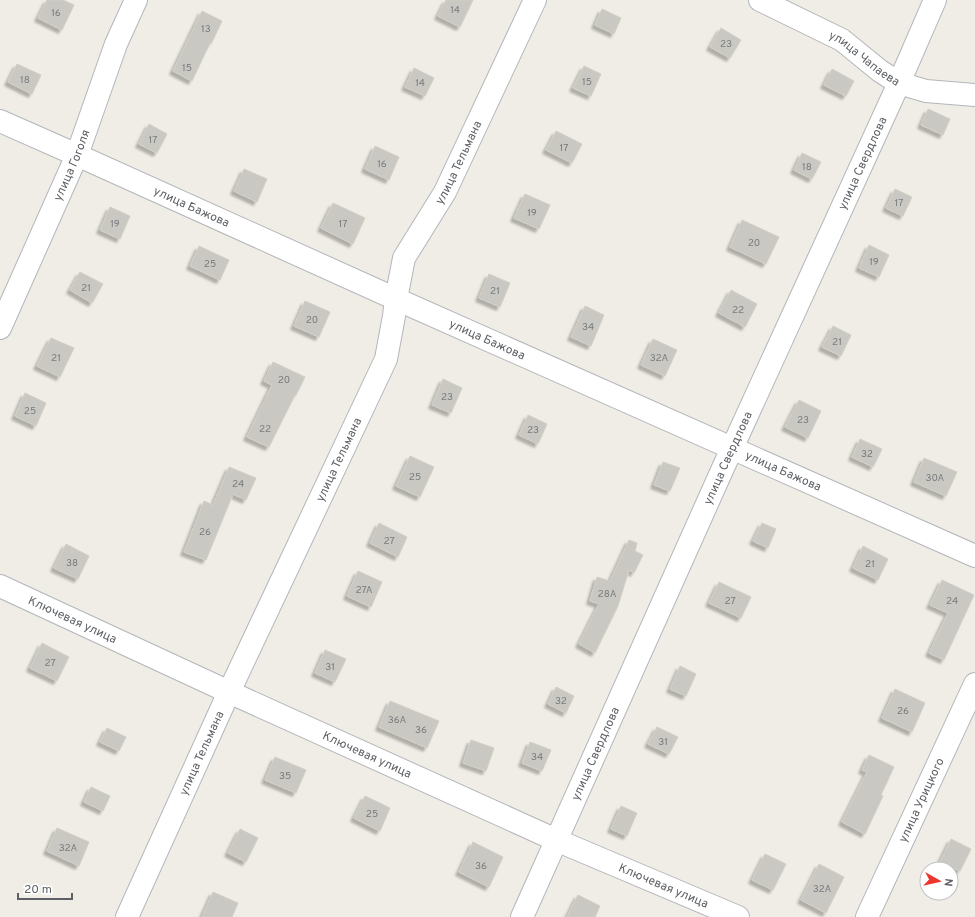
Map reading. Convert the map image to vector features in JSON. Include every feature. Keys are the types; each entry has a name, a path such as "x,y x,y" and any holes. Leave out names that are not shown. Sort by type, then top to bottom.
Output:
{"street":[{"name":"улица Гоголя","path":"0,328 77,155 116,44 136,0"},
{"name":"улица Тельмана","path":"127,917 229,692 386,359 404,258 445,192 535,0"},
{"name":"улица Чапаева","path":"760,0 842,40 880,71 899,83 926,91 975,94"},
{"name":"улица Свердлова","path":"522,917 732,449 899,83 935,0"},
{"name":"улица Бажова","path":"0,122 975,556"},
{"name":"Ключевая улица","path":"0,586 229,692 556,840 738,917"},
{"name":"улица Урицкого","path":"868,917 975,684"}],"building":[{"path":"47,0 63,0 74,5 62,30 38,18"},
{"path":"446,0 473,0 460,27 438,16"},
{"path":"602,9 621,18 614,34 595,25"},
{"path":"202,11 222,21 192,81 173,71"},
{"path":"721,28 741,40 730,58 710,47"},
{"path":"17,64 41,75 32,94 8,82"},
{"path":"584,66 601,74 591,96 573,88"},
{"path":"414,68 434,78 425,96 405,87"},
{"path":"832,69 854,81 846,96 824,85"},
{"path":"928,109 950,119 943,135 921,125"},
{"path":"149,124 167,134 157,153 139,144"},
{"path":"556,131 582,144 572,163 546,150"},
{"path":"375,146 399,157 389,180 365,169"},
{"path":"802,153 821,162 812,179 794,170"},
{"path":"244,169 267,179 257,202 234,191"},
{"path":"895,189 912,197 903,216 886,208"},
{"path":"525,194 550,205 539,229 514,218"},
{"path":"333,203 365,218 353,244 321,228"},
{"path":"110,207 130,216 120,239 100,230"},
{"path":"742,220 779,237 766,264 730,247"},
{"path":"869,245 889,255 879,277 859,268"},
{"path":"199,246 229,260 220,280 190,266"},
{"path":"80,272 103,284 92,303 70,290"},
{"path":"489,274 510,283 500,307 479,298"},
{"path":"731,290 757,304 745,327 719,313"},
{"path":"305,301 330,312 319,337 294,326"},
{"path":"585,306 604,315 591,346 571,337"},
{"path":"833,326 851,335 841,356 822,347"},
{"path":"51,338 74,348 60,377 37,366"},
{"path":"653,339 677,350 665,376 641,365"},
{"path":"273,362 305,377 269,447 247,437 272,385 264,381"},
{"path":"443,379 462,388 451,413 432,405"},
{"path":"25,393 46,403 36,426 15,416"},
{"path":"799,400 821,411 808,438 785,427"},
{"path":"528,415 547,424 538,444 519,435"},
{"path":"860,439 882,449 873,467 852,457"},
{"path":"410,456 434,467 420,497 396,486"},
{"path":"924,458 957,472 946,496 914,482"},
{"path":"663,462 680,468 670,491 654,485"},
{"path":"229,467 256,478 246,500 233,494 206,560 184,552 204,501 213,505"},
{"path":"379,523 407,537 398,557 370,543"},
{"path":"762,523 776,529 768,548 753,541"},
{"path":"629,540 637,543 635,551 643,555 634,573 629,570 618,606 595,653 579,644 599,604 590,601 597,577 610,581"},
{"path":"66,544 89,556 78,579 54,568"},
{"path":"863,546 888,559 878,580 853,568"},
{"path":"358,571 382,582 371,607 347,596"},
{"path":"942,580 974,595 944,660 929,653 948,613 930,605"},
{"path":"719,582 751,597 741,618 709,603"},
{"path":"42,643 69,657 57,681 30,668"},
{"path":"325,650 346,659 335,682 315,673"},
{"path":"680,666 696,674 686,696 670,689"},
{"path":"556,687 574,696 566,713 548,704"},
{"path":"895,689 925,703 912,732 882,718"},
{"path":"390,701 439,721 427,748 379,727"},
{"path":"657,727 678,737 669,754 648,744"},
{"path":"107,728 126,737 119,751 100,742"},
{"path":"471,740 494,748 486,771 463,763"},
{"path":"530,742 551,750 542,771 522,763"},
{"path":"869,755 894,767 881,795 883,796 865,834 842,822 867,772 862,770"},
{"path":"275,757 306,770 296,793 265,780"},
{"path":"91,787 110,796 103,811 84,802"},
{"path":"365,796 390,808 380,831 354,818"},
{"path":"621,806 637,813 627,836 611,829"},
{"path":"57,828 89,842 79,866 47,851"},
{"path":"240,829 258,838 246,862 228,853"},
{"path":"951,839 971,849 960,871 959,861 940,861"},
{"path":"473,842 503,857 489,887 459,872"},
{"path":"765,854 786,864 773,890 752,880"},
{"path":"819,864 844,877 826,913 801,900"},
{"path":"213,892 238,903 232,917 202,917"},
{"path":"578,895 600,906 595,917 567,917"}]}
